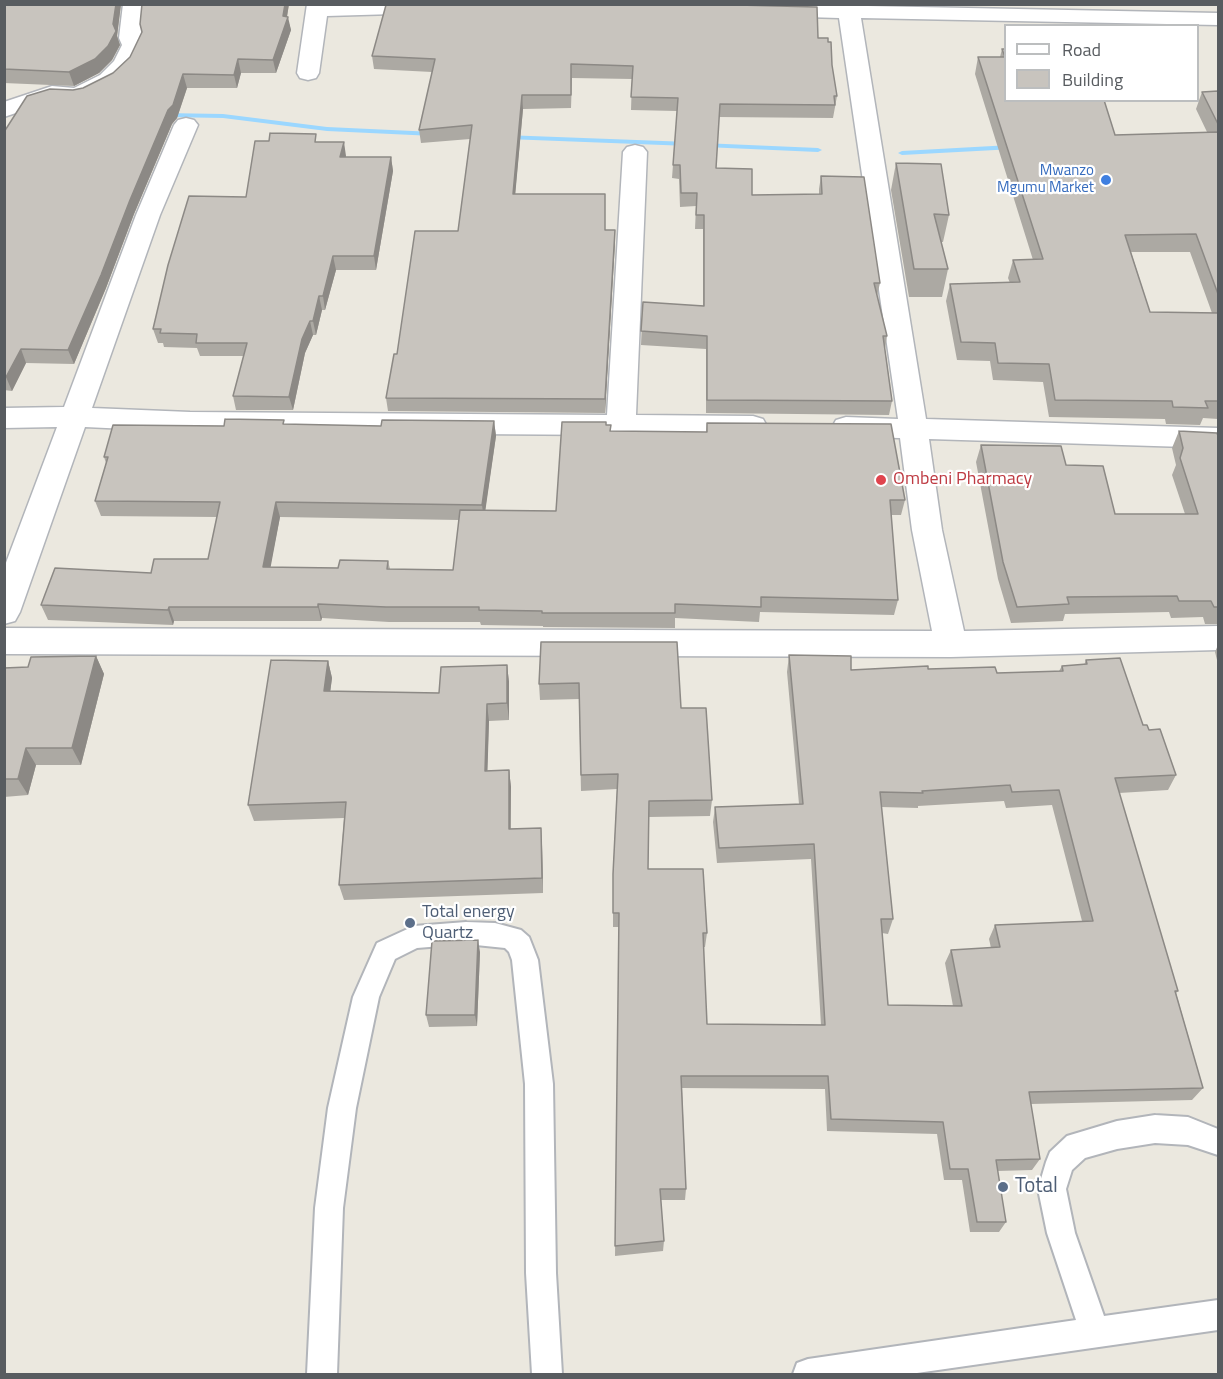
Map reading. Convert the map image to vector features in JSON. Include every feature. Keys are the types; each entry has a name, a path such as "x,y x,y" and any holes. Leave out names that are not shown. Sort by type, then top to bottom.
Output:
{"street":[{"path":"4,110 52,93 78,95 108,80 124,64 133,45 129,38 134,4"},
{"path":"308,73 317,7 452,7"},
{"path":"849,8 914,427 927,530 951,644"},
{"path":"748,9 1047,10 1218,19"},
{"path":"4,612 148,215 186,125"},
{"path":"621,426 635,152"},
{"path":"4,418 74,417 190,423 785,427"},
{"path":"820,427 914,427 1218,438"},
{"path":"4,641 951,644 1218,638"}],"lane":[{"path":"322,1374 329,1208 342,1108 366,997 386,951 414,937 466,933 495,934 512,938 520,945 525,960 539,1084 542,1273 547,1374"},
{"path":"1095,1333 1060,1233 1052,1189 1060,1162 1077,1146 1117,1135 1155,1130 1188,1131 1218,1142"},
{"path":"808,1374 1218,1315"}],"building":[{"path":"4,4 116,4 113,24 116,31 108,46 95,59 69,72 4,69"},
{"path":"142,4 285,4 283,16 288,17 273,60 238,59 234,75 183,74 173,105 168,110 68,350 21,349 4,377 4,132 27,96 50,89 83,88 113,73 130,57 142,32 140,24"},
{"path":"697,4 817,7 818,38 828,38 828,42 831,42 837,96 834,96 835,105 720,104 716,168 752,169 752,195 822,194 821,176 864,177 880,283 874,283 887,336 883,336 892,401 707,400 707,336 641,331 643,302 704,306 704,215 696,215 697,193 681,193 680,165 673,165 678,98 631,97 633,66 571,64 571,95 522,95 513,194 605,194 605,230 615,230 605,399 386,398 394,354 397,354 415,231 458,231 472,125 419,130 435,59 372,56 386,5"},
{"path":"978,57 1004,57 1004,102 1105,102 1115,135 1218,132 1218,294 1196,234 1125,235 1150,312 1218,313 1218,401 1205,401 1208,408 1173,407 1172,401 1055,400 1049,364 998,363 995,343 961,342 950,284 1020,282 1013,260 1043,259"},
{"path":"1218,91 1218,124 1202,92"},
{"path":"270,133 316,134 315,142 344,142 340,157 391,157 374,256 333,256 323,296 319,296 313,321 310,321 302,339 289,397 233,396 247,343 196,343 197,334 160,333 161,329 153,329 168,265 189,196 246,197 255,141 269,141"},
{"path":"896,163 941,164 949,215 934,214 948,269 914,269"},
{"path":"225,419 284,420 283,424 381,426 382,420 494,421 482,505 276,502 263,567 338,568 340,560 388,561 387,569 453,570 460,510 556,511 562,422 606,422 606,425 611,425 610,431 707,432 707,423 891,424 905,500 890,500 898,600 761,597 761,607 675,604 675,613 542,613 542,611 479,610 479,607 318,604 318,607 169,607 168,610 41,605 55,568 151,573 154,559 208,559 220,502 95,501 108,457 104,457 113,425 224,426"},
{"path":"1179,431 1217,433 1218,436 1218,607 1214,607 1211,601 1179,601 1177,596 1067,597 1069,604 1017,607 1003,562 981,445 1061,446 1066,465 1103,466 1115,514 1198,514 1180,458 1183,448"},
{"path":"541,642 677,642 681,708 706,708 712,800 649,801 648,869 703,869 707,933 703,933 707,1024 825,1025 814,844 719,848 715,807 803,804 789,655 851,656 851,670 928,666 928,669 995,667 997,673 1063,671 1062,666 1087,664 1086,660 1120,658 1143,725 1147,725 1149,730 1160,729 1176,775 1115,778 1178,991 1175,991 1203,1088 1029,1092 1040,1159 996,1160 1006,1222 977,1222 968,1169 950,1169 943,1122 831,1119 828,1076 681,1076 686,1189 660,1189 664,1241 615,1246 619,913 613,913 613,874 618,774 581,775 579,683 539,684","holes":["1010,785 1012,792 1059,790 1093,921 995,925 1000,947 951,950 962,1006 888,1005 881,919 893,919 880,792 923,793 922,791"]},
{"path":"96,656 72,748 26,748 18,779 4,779 4,668 28,667 31,657"},
{"path":"271,660 328,661 324,691 439,693 441,667 507,665 507,703 487,704 485,771 509,770 509,829 541,828 542,878 339,885 346,802 248,805"},
{"path":"478,940 475,1015 426,1015 432,941"}],"waterway":[{"path":"166,115 223,116 327,129 434,134"},
{"path":"507,137 689,144"},
{"path":"705,145 818,150"},
{"path":"902,153 1011,147"}],"place":[{"name":"Mwanzo Mgumu Market","path":"1106,180"},
{"name":"Ombeni Pharmacy","path":"881,480"},
{"name":"Total energy Quartz","path":"410,923"},
{"name":"Total","path":"1003,1187"}]}
